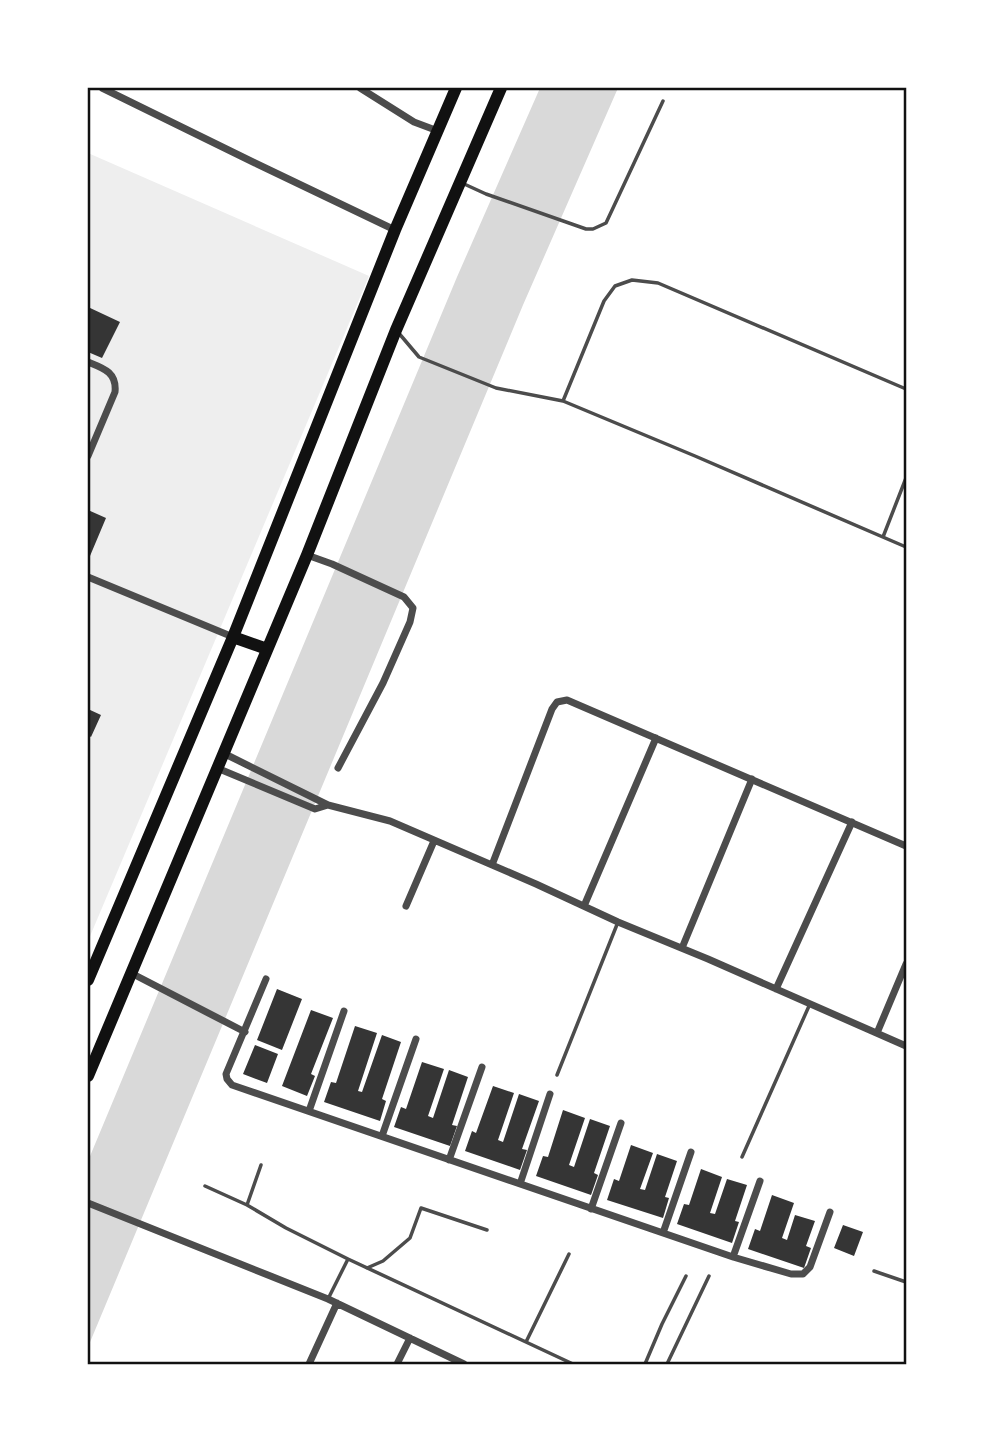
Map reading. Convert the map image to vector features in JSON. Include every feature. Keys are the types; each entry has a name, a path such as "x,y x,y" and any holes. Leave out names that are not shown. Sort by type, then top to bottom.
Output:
{"highway":[{"path":"88,980 233,637 396,230 456,88"},
{"path":"88,1076 307,555 396,330 501,88"},
{"path":"233,637 267,649"}],"street":[{"path":"102,88 396,230"},
{"path":"360,88 414,122 438,131"},
{"path":"88,362 113,375 116,383 115,392 88,456"},
{"path":"307,555 404,597 413,608 410,622 383,683 338,768"},
{"path":"88,580 233,637"},
{"path":"492,865 552,709 557,702 567,700 906,846"},
{"path":"584,906 656,738"},
{"path":"223,753 324,802 390,821 906,1046"},
{"path":"217,768 315,809 324,802"},
{"path":"682,948 752,779"},
{"path":"776,989 852,822"},
{"path":"406,906 434,841"},
{"path":"877,1033 906,964"},
{"path":"131,973 245,1032"},
{"path":"266,979 226,1074 232,1085 591,1209 791,1274 803,1275 810,1267 830,1212"},
{"path":"309,1111 344,1011"},
{"path":"382,1136 416,1039"},
{"path":"450,1160 482,1067"},
{"path":"520,1184 550,1094"},
{"path":"591,1209 621,1124"},
{"path":"663,1233 691,1152"},
{"path":"733,1257 760,1181"},
{"path":"88,1203 328,1299 454,1362 464,1364"},
{"path":"309,1364 337,1303"},
{"path":"397,1364 410,1338"}],"lane":[{"path":"460,182 486,194 586,229 593,229 606,223 663,101"},
{"path":"563,401 604,301 615,286 632,281 658,283 906,389"},
{"path":"396,330 419,357 496,388 563,401 906,548"},
{"path":"883,537 906,478"},
{"path":"557,1075 618,922"},
{"path":"742,1157 810,1004"},
{"path":"247,1205 261,1165"},
{"path":"205,1186 247,1205 348,1259 573,1364"},
{"path":"367,1268 383,1261 410,1238 421,1208 487,1230"},
{"path":"526,1342 569,1254"},
{"path":"328,1299 348,1259"},
{"path":"874,1271 906,1282"},
{"path":"645,1364 687,1276"},
{"path":"667,1364 709,1276"}],"shaded area":[{"path":"540,88 618,88 523,305 88,1347 88,1161 457,277"},
{"path":"88,153 369,276 88,941"}],"building":[{"path":"88,307 120,322 102,358 88,352"},
{"path":"88,510 106,518 90,556 88,555"},
{"path":"88,709 101,715 91,737 88,735"},
{"path":"277,989 302,999 282,1050 257,1040"},
{"path":"311,1010 333,1018 311,1074 315,1076 307,1096 282,1086"},
{"path":"355,1026 377,1033 358,1091 362,1092 382,1035 401,1042 382,1099 386,1101 380,1121 324,1102 331,1082 336,1083"},
{"path":"255,1045 278,1054 267,1083 243,1074"},
{"path":"422,1062 444,1069 428,1116 433,1118 449,1070 468,1077 452,1125 457,1126 450,1146 394,1127 401,1107 406,1109"},
{"path":"493,1086 514,1093 498,1140 503,1142 519,1094 539,1101 522,1149 527,1150 520,1170 465,1151 472,1131 476,1133"},
{"path":"563,1110 585,1118 569,1165 574,1167 590,1119 610,1126 594,1173 598,1175 591,1195 536,1176 543,1156 548,1157"},
{"path":"631,1145 653,1153 640,1189 645,1190 657,1154 677,1161 665,1197 669,1198 663,1218 607,1200 614,1179 619,1181"},
{"path":"701,1169 722,1177 710,1213 715,1214 727,1179 747,1185 735,1221 739,1222 732,1243 677,1224 684,1204 689,1205"},
{"path":"772,1195 794,1203 782,1238 787,1240 795,1215 815,1221 806,1246 811,1248 804,1268 748,1249 755,1229 760,1231"},
{"path":"843,1225 863,1232 854,1256 834,1248"}]}
